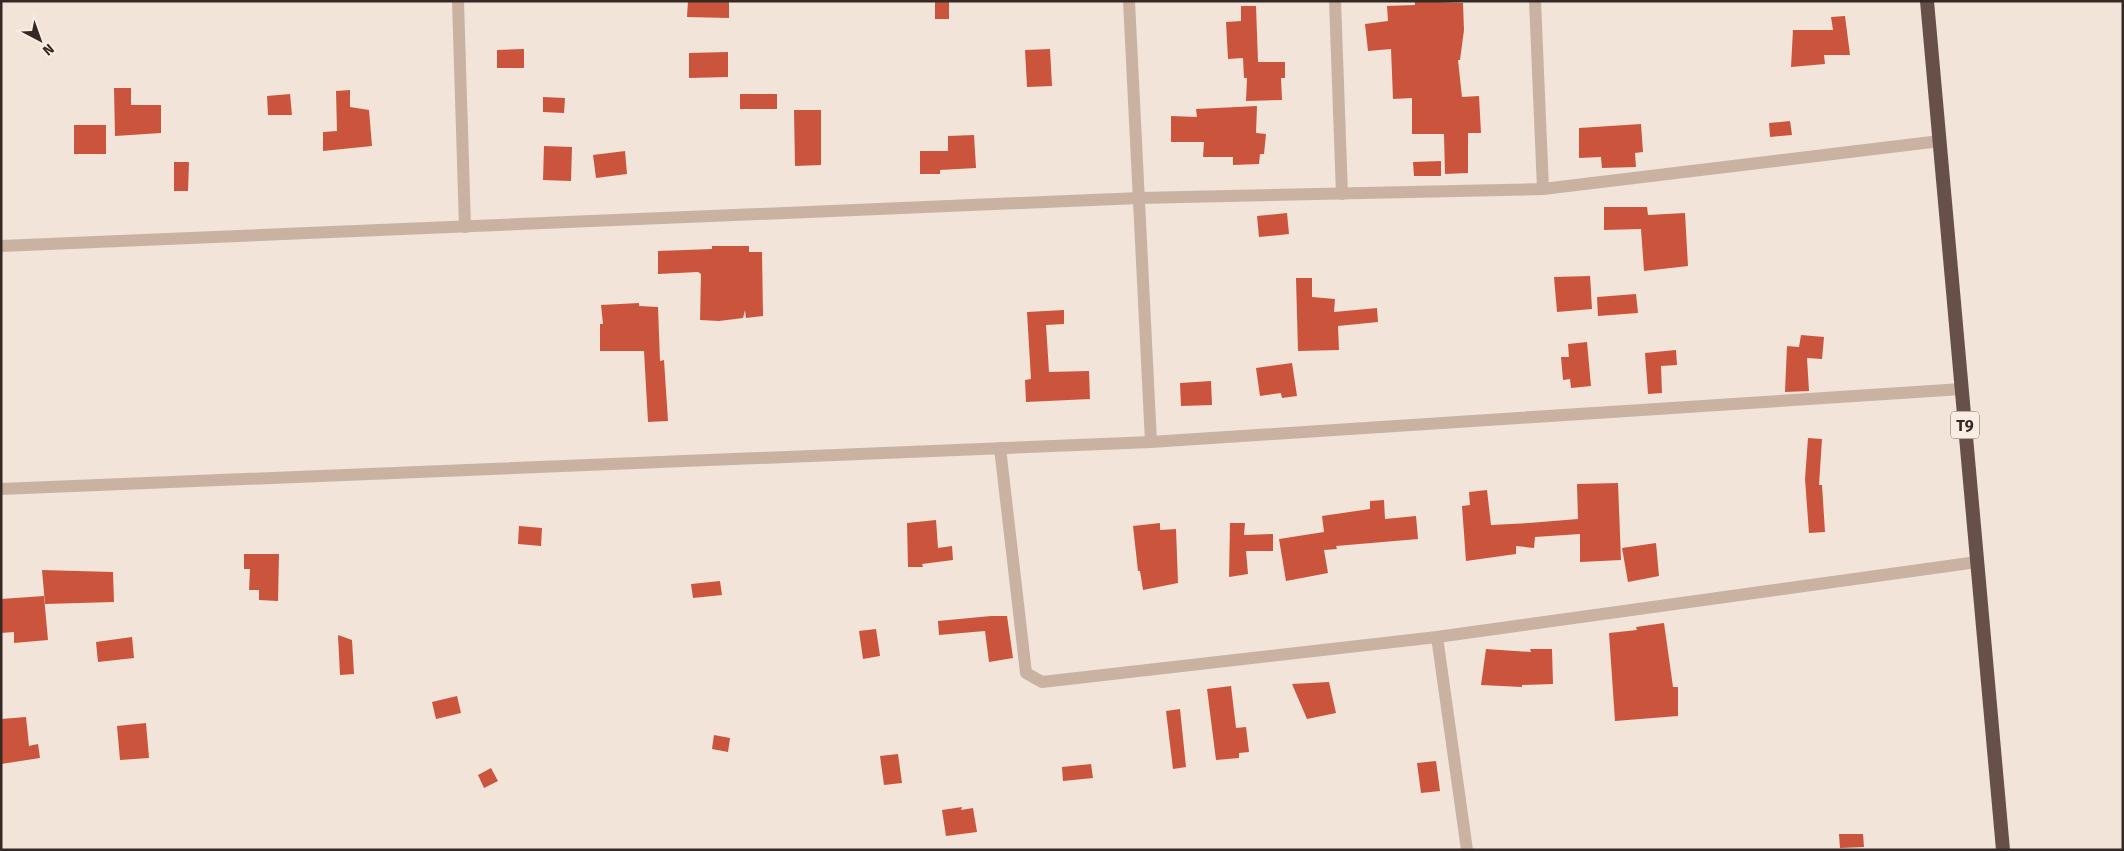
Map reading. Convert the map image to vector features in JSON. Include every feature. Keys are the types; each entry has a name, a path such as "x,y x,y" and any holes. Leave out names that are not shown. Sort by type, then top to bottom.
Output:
{"highway":[{"name":"T9","path":"1927,1 2003,850"}],"street":[{"path":"458,1 465,227"},
{"path":"1129,1 1151,442"},
{"path":"1335,1 1342,194"},
{"path":"1535,1 1543,189"},
{"path":"1,246 1139,198 1543,189 1940,141"},
{"path":"1,489 1151,442 1962,389"},
{"path":"1000,448 1026,673 1042,682 1437,637 1977,562"},
{"path":"1437,637 1467,850"}],"building":[{"path":"688,1 729,1 729,18 687,17"},
{"path":"935,1 949,1 949,19 935,19"},
{"path":"1415,1 1463,3 1464,30 1460,60 1458,60 1462,97 1479,96 1481,133 1468,133 1468,173 1445,174 1444,134 1412,134 1412,98 1393,99 1391,49 1368,51 1365,24 1388,21 1387,6 1415,5"},
{"path":"1241,6 1256,6 1258,62 1285,62 1285,78 1281,78 1282,100 1246,101 1247,78 1244,78 1243,58 1228,59 1226,22 1241,21"},
{"path":"1845,16 1850,55 1824,55 1825,64 1791,67 1793,30 1833,30 1831,17"},
{"path":"524,49 524,68 497,68 497,50"},
{"path":"1050,49 1052,86 1027,87 1025,50"},
{"path":"728,52 728,77 689,78 689,53"},
{"path":"114,88 131,88 131,105 161,105 161,133 115,136"},
{"path":"350,90 350,107 369,110 372,146 323,151 323,132 337,131 336,91"},
{"path":"290,94 292,115 268,115 267,96"},
{"path":"740,94 777,94 777,109 740,109"},
{"path":"543,97 565,98 564,113 543,112"},
{"path":"1257,106 1256,133 1266,134 1264,154 1260,154 1259,164 1233,165 1233,157 1203,157 1204,142 1171,142 1171,116 1197,117 1196,109"},
{"path":"794,110 821,110 821,165 795,166"},
{"path":"1790,121 1792,135 1770,137 1769,123"},
{"path":"1641,124 1643,152 1635,153 1636,167 1602,168 1601,157 1579,158 1579,128"},
{"path":"74,125 106,125 106,154 74,154"},
{"path":"974,135 976,168 940,170 940,174 920,174 920,151 948,151 948,136"},
{"path":"544,146 572,147 571,181 543,180"},
{"path":"625,151 627,174 596,178 593,155"},
{"path":"1441,161 1441,176 1414,176 1413,162"},
{"path":"174,162 189,162 188,191 174,191"},
{"path":"1604,207 1647,207 1648,215 1685,213 1688,266 1644,271 1641,229 1604,230"},
{"path":"1287,213 1289,234 1259,237 1257,216"},
{"path":"712,246 749,246 749,252 762,252 763,316 746,318 745,310 743,318 719,321 700,320 701,274 698,272 658,274 658,251 712,249"},
{"path":"1590,276 1592,309 1557,312 1554,277"},
{"path":"1296,278 1312,278 1312,297 1335,299 1334,312 1377,308 1378,322 1338,326 1339,350 1298,351"},
{"path":"1636,294 1638,313 1598,316 1597,297"},
{"path":"639,303 639,306 658,307 660,361 664,360 668,421 648,422 644,351 600,351 600,324 603,324 601,305"},
{"path":"1064,310 1064,324 1046,325 1049,372 1089,371 1090,399 1026,402 1025,380 1031,379 1027,312"},
{"path":"1801,335 1824,337 1822,359 1807,358 1809,391 1785,392 1787,346 1799,347"},
{"path":"1587,342 1591,386 1571,388 1570,379 1563,380 1561,357 1569,357 1568,344"},
{"path":"1676,350 1677,365 1661,366 1662,393 1648,394 1645,353"},
{"path":"1292,363 1297,396 1282,398 1281,393 1260,396 1256,368"},
{"path":"1211,381 1212,405 1181,406 1180,383"},
{"path":"1808,438 1822,439 1819,485 1822,485 1825,532 1809,533 1805,479"},
{"path":"1618,483 1621,560 1580,562 1580,534 1535,537 1534,548 1516,546 1516,554 1466,561 1462,506 1470,505 1469,492 1487,490 1491,525 1529,523 1578,519 1577,484"},
{"path":"1384,500 1385,519 1416,516 1418,539 1336,546 1337,549 1324,550 1328,573 1286,581 1279,539 1324,532 1322,516 1370,509 1370,501"},
{"path":"936,520 938,548 952,546 953,560 922,564 923,567 908,567 907,523"},
{"path":"1160,523 1160,530 1176,529 1178,583 1143,590 1140,571 1138,571 1133,526"},
{"path":"1230,523 1245,523 1244,535 1273,534 1273,551 1246,551 1248,574 1229,577"},
{"path":"519,526 542,528 541,546 518,544"},
{"path":"1656,543 1659,576 1628,582 1622,548"},
{"path":"244,554 279,554 278,601 259,600 259,590 249,590 250,569 244,569"},
{"path":"42,570 113,572 114,602 45,604"},
{"path":"720,581 722,595 693,598 691,584"},
{"path":"44,596 48,640 14,643 14,632 1,633 1,599"},
{"path":"1007,616 1013,658 989,662 985,631 939,635 938,621"},
{"path":"1664,623 1673,687 1678,687 1678,716 1615,721 1609,633 1637,630 1636,627"},
{"path":"876,629 880,656 863,659 859,631"},
{"path":"338,635 352,640 354,674 340,675"},
{"path":"132,637 134,658 98,662 96,642"},
{"path":"1486,649 1531,652 1530,649 1552,649 1553,684 1522,685 1522,687 1481,685"},
{"path":"1329,682 1336,713 1307,719 1292,684"},
{"path":"1231,686 1236,728 1246,727 1249,752 1239,753 1239,758 1216,760 1207,689"},
{"path":"457,696 461,713 436,719 432,702"},
{"path":"1180,709 1186,767 1173,769 1166,711"},
{"path":"26,717 29,746 38,744 40,758 1,764 1,719"},
{"path":"146,723 149,758 120,760 117,726"},
{"path":"714,735 730,738 728,752 712,749"},
{"path":"898,754 902,783 884,785 880,756"},
{"path":"1436,761 1440,791 1421,793 1417,763"},
{"path":"1091,764 1093,778 1063,781 1062,767"},
{"path":"491,768 498,781 484,788 478,775"},
{"path":"962,807 961,810 973,808 977,832 946,836 942,810"},
{"path":"1839,834 1863,834 1864,847 1840,848"}]}
